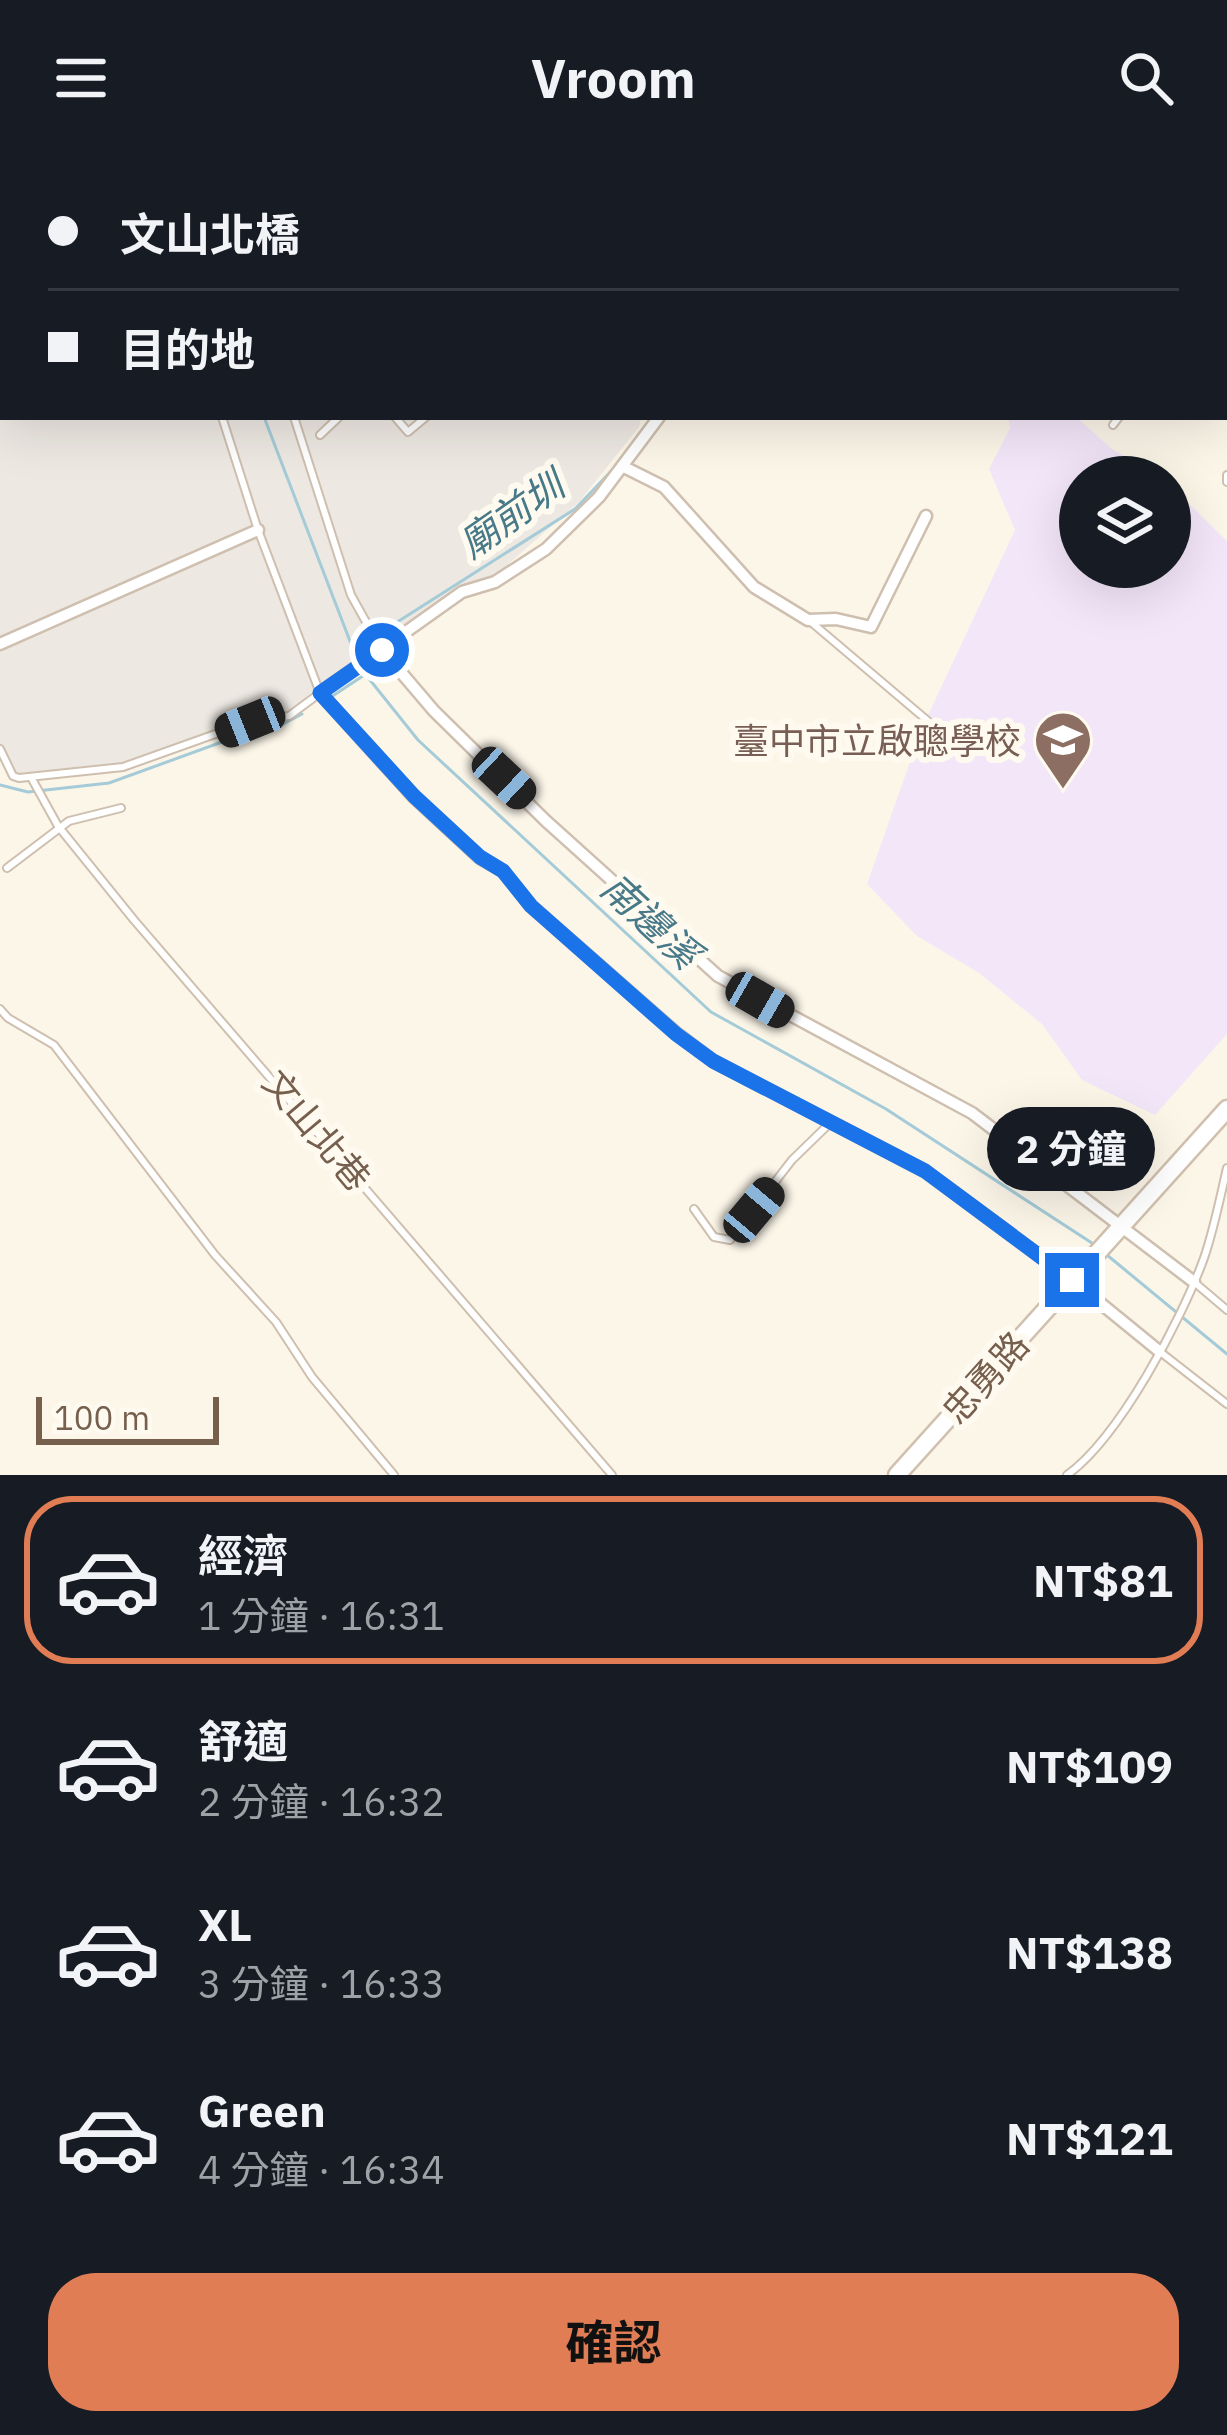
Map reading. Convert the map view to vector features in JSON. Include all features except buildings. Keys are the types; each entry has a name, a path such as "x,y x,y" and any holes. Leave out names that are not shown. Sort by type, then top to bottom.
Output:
{"main road":[{"name":"忠勇路","path":"897,1475 1227,1108"}],"street":[{"path":"657,420 585,512 529,563 495,582 461,592 320,693 414,796 480,857 503,871 531,906 639,1004 713,1061 925,1171 1161,1346"},
{"path":"622,466 664,487 754,587 808,620 836,619 871,627 926,516"},
{"path":"0,644 258,530"},
{"path":"382,650 434,711 705,966 801,1024 972,1113 1192,1285"}],"lane":[{"path":"32,779 123,766 250,722 289,716 320,693 258,530 223,420"},
{"path":"295,420 351,595 382,650"},
{"path":"320,434 336,420"},
{"path":"398,420 408,432 422,420"},
{"path":"808,620 935,727"},
{"name":"文山北巷","path":"0,749 13,776 32,779 62,827 134,920 612,1475"},
{"path":"7,868 69,821 121,808"},
{"path":"0,1009 5,1022 54,1046 214,1255 276,1322 312,1377 394,1475"},
{"path":"694,1209 714,1237 730,1240 792,1160 832,1120"},
{"path":"1066,1475 1108,1435 1161,1346 1205,1254 1227,1168"},
{"path":"1192,1285 1227,1310"},
{"path":"1161,1346 1227,1404"}],"shaded area":[{"path":"0,420 640,420 579,502 505,567 322,683 287,714 248,719 110,769 15,776 0,745"},
{"name":"臺中市立啟聰學校","path":"1009,420 1079,420 1124,456 1059,456 1059,588 1191,588 1191,506 1227,541 1227,1034 1155,1115 1082,1080 1042,1024 979,973 917,936 867,884 922,728 1015,530 989,469 1010,428"}],"waterway":[{"name":"南邊溪","path":"265,420 358,662"},
{"name":"廟前圳","path":"380,633 575,509 617,465"},
{"name":"廟前圳","path":"331,697 378,666"},
{"name":"南邊溪","path":"362,670 418,740 711,1012 886,1109 1095,1245"},
{"name":"廟前圳","path":"0,785 28,792 109,783 244,734 276,728 302,714"},
{"name":"南邊溪","path":"1107,1255 1227,1354"}],"place":[{"name":"臺中市立啟聰學校","path":"1063,791"}],"route":[{"path":"382,650 320,693 414,796 480,857 503,871 531,906 602,972 713,1061 925,1171 1072,1280"}]}
